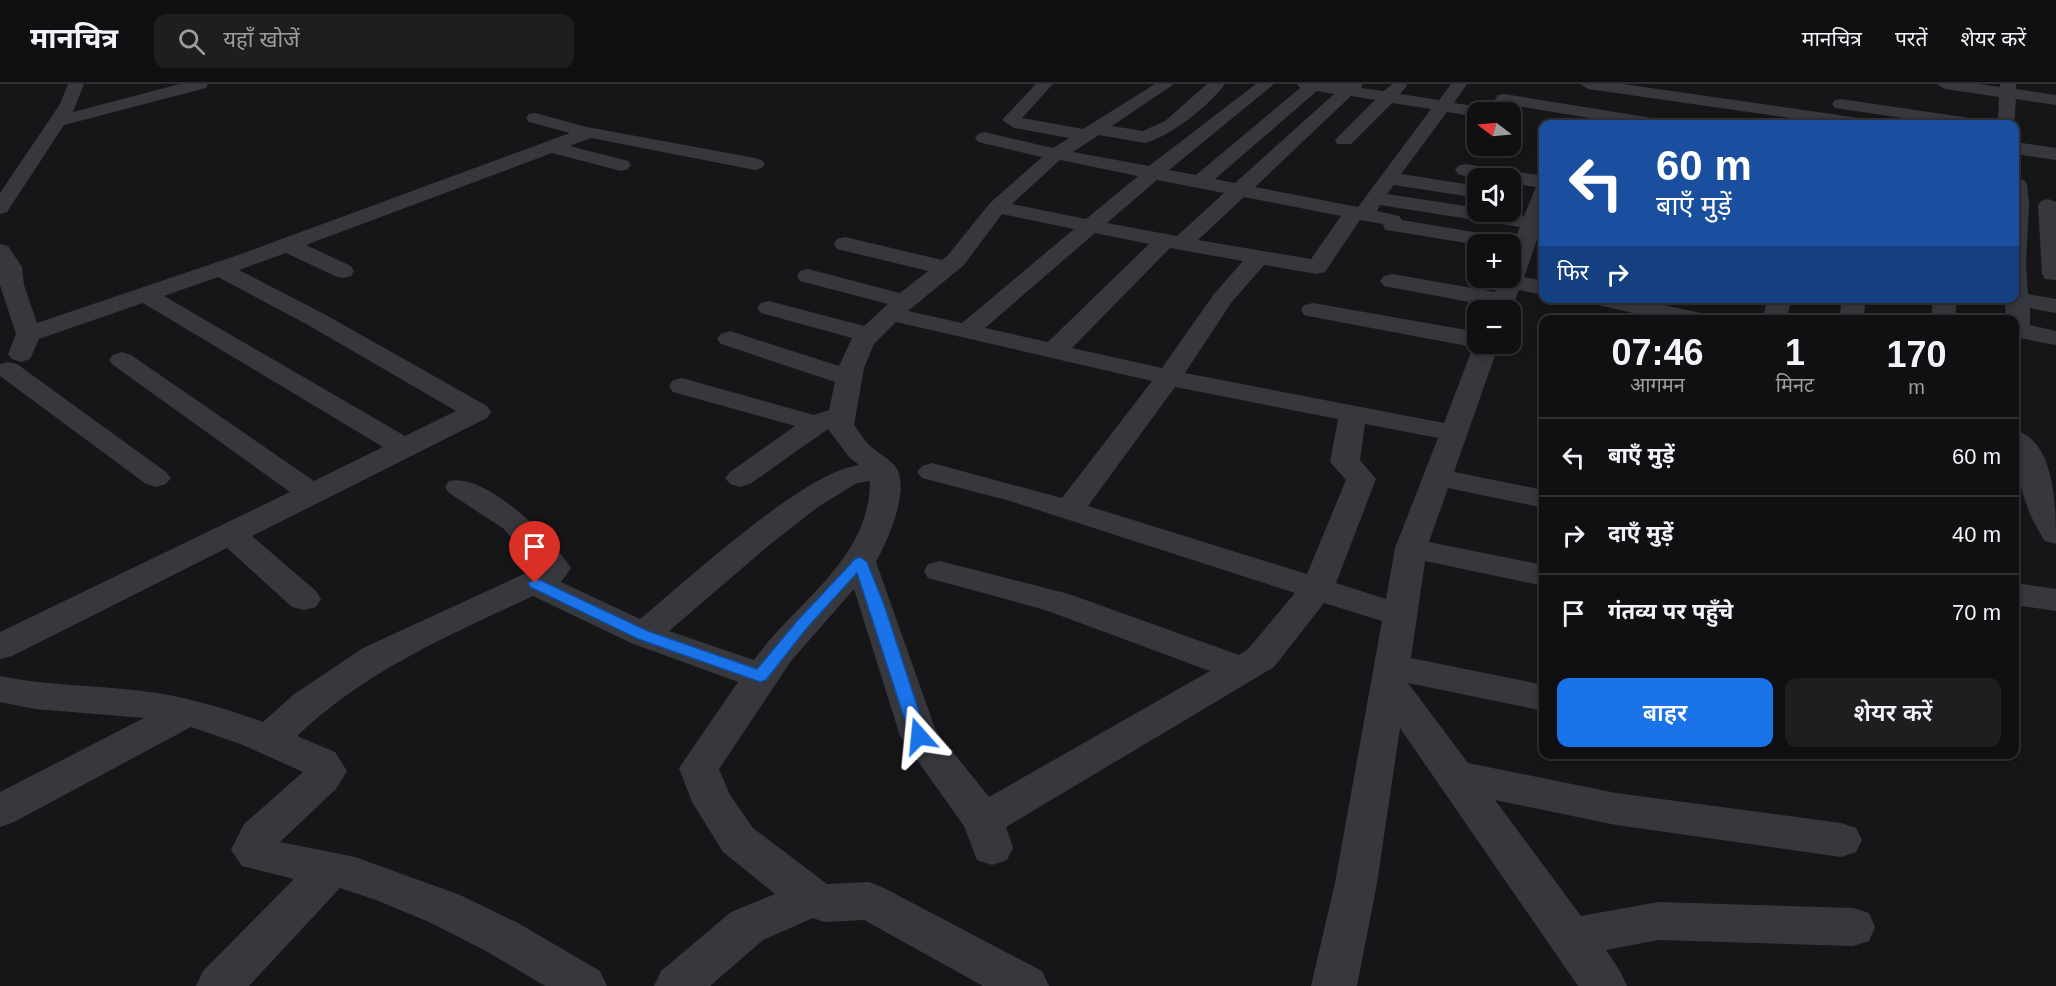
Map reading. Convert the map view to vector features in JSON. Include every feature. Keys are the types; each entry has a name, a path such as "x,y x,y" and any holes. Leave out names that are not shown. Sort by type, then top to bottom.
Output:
{"street":[{"path":"0,208 69,104 76,84"},
{"path":"58,121 201,84"},
{"path":"1045,84 1011,120 1020,124 1145,137 1171,125 1217,84"},
{"path":"740,478 830,418 849,378 855,355 868,335 956,260 997,207 1056,154 1166,84"},
{"path":"967,331 1153,173 1266,84"},
{"path":"1200,182 1311,84 1351,88 1388,97 1467,110"},
{"path":"1344,140 1401,84"},
{"path":"997,207 1173,242 1317,267 1459,84"},
{"path":"1503,102 1514,84"},
{"path":"1576,119 1587,84 1867,108"},
{"path":"1705,84 1941,120"},
{"path":"1939,84 1947,120"},
{"path":"1946,84 2008,88 2056,100"},
{"path":"1054,351 1173,242 1239,190 1351,88"},
{"path":"2007,120 2008,88"},
{"path":"1521,110 1592,120"},
{"path":"535,118 588,132 755,164"},
{"path":"1521,119 1539,122"},
{"path":"2019,131 2056,137"},
{"path":"28,334 288,245 588,132"},
{"path":"984,138 1239,190 1364,208 1537,223"},
{"path":"524,139 621,165"},
{"path":"2019,149 2056,154"},
{"path":"1532,161 1475,153 1461,176 1539,190"},
{"path":"480,155 508,163"},
{"path":"1388,177 1467,190"},
{"path":"1521,195 1539,192"},
{"path":"2019,193 2053,201 2055,274 2019,268"},
{"path":"1364,208 1392,222 1467,236"},
{"path":"1521,238 1537,223"},
{"path":"845,244 946,268"},
{"path":"288,245 342,271"},
{"path":"1069,510 1169,377 1222,299 1260,257"},
{"path":"4,263 28,334 23,351 4,373 156,478"},
{"path":"0,648 477,412 317,320 220,269"},
{"path":"808,276 967,331 1169,377 1453,433"},
{"path":"1392,281 1505,297 1539,289"},
{"path":"146,295 404,448"},
{"path":"2056,306 2019,298 2019,330 2056,338"},
{"path":"1620,303 1677,315"},
{"path":"770,308 868,335"},
{"path":"1313,310 1467,338"},
{"path":"730,339 849,378"},
{"path":"1334,986 1356,882 1411,548 1483,354"},
{"path":"122,360 313,494"},
{"path":"682,386 830,418 840,426 849,440 884,471 886,499 881,518 860,562 826,597 760,676 699,768 712,802 738,840 812,898 824,903 869,901 1026,986"},
{"path":"860,562 919,736 987,834 1261,658 1317,589 1361,479 1345,462 1353,413"},
{"path":"2019,442 2026,447 2040,498 2056,534"},
{"path":"643,635 756,539 807,501 849,476 884,471"},
{"path":"932,472 1021,495 1400,615"},
{"path":"1437,477 1539,498"},
{"path":"269,739 306,705 376,657 552,574 555,568 532,539 514,522 460,487"},
{"path":"232,535 304,599"},
{"path":"1411,548 1539,575"},
{"path":"940,571 1057,602 1242,669"},
{"path":"535,583 643,635 760,676"},
{"path":"2019,595 2056,600"},
{"path":"1389,675 1539,697"},
{"path":"1389,675 1455,776 1604,986"},
{"path":"0,689 29,695 142,704 187,712 269,739 321,763 327,771 259,836 252,850 266,856 331,869 381,883 450,910 522,947 584,986"},
{"path":"0,811 187,712"},
{"path":"1455,776 1616,809 1841,840"},
{"path":"219,986 331,869"},
{"path":"676,986 747,926 812,898"},
{"path":"1571,937 1658,921 1853,927"}],"route":[{"path":"535,583 643,635 760,676 802,624 860,562 919,736"}]}
